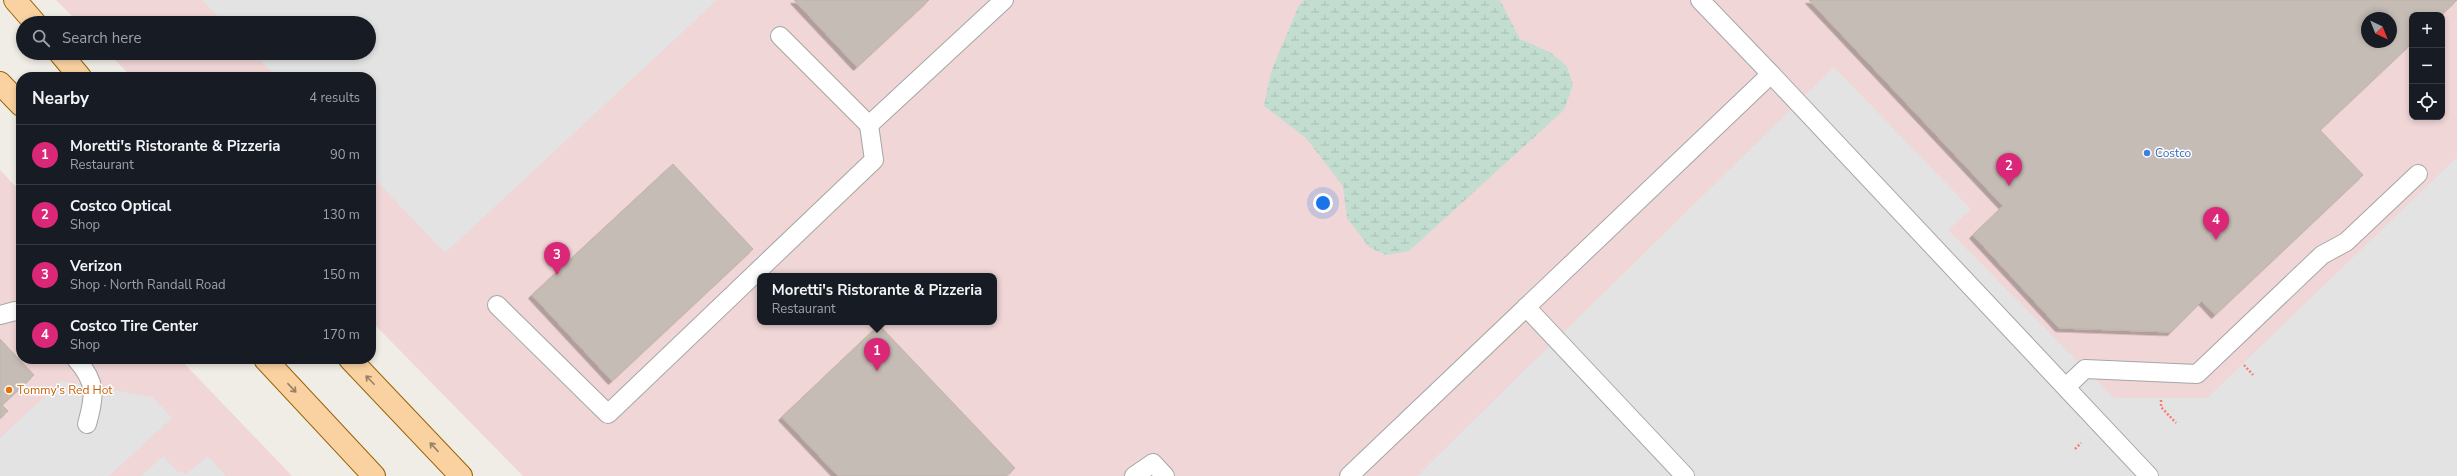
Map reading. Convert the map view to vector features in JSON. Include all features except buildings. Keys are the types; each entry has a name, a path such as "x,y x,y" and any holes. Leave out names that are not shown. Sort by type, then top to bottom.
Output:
{"main road":[{"path":"15,0 29,16"},
{"path":"66,60 76,72"},
{"path":"0,84 16,100"},
{"path":"270,364 374,476"},
{"path":"355,364 461,476"}],"lane":[{"path":"869,125 1004,0"},
{"path":"1700,0 2149,476"},
{"path":"497,306 608,414 874,160 869,125 780,36"},
{"path":"1349,476 1771,74"},
{"path":"2066,387 2085,368 2197,374 2322,255 2346,242 2418,174"},
{"path":"1526,307 1685,476"},
{"path":"0,315 16,311"},
{"path":"80,364 88,373 94,397 87,424"},
{"path":"1134,476 1153,462 1166,476"}],"path":[{"path":"2243,363 2253,375"},
{"path":"2162,395 2161,407 2176,424"}],"shaded area":[{"path":"56,0 2457,0 2457,476 523,476 376,326 376,72 127,72 115,60 376,60 376,16 72,16"},
{"path":"202,0 717,0 445,253 376,180 376,72 272,72 260,60 376,60 376,16 218,16"},
{"path":"1834,67 1971,209 1948,230 2114,398 2207,398 2457,157 2457,476 1417,476"},
{"path":"0,170 16,187 16,364 185,364 292,476 0,476"},
{"path":"61,381 153,397 172,418 109,476 0,476 0,438"},
{"path":"163,456 177,471 186,474 208,456 226,476 141,476"}],"green space":[{"path":"1305,0 1500,0 1520,39 1550,52 1567,66 1573,85 1564,110 1409,251 1386,255 1369,247 1347,218 1343,186 1306,138 1264,106 1271,72 1299,5"}],"place":[{"name":"Costco","path":"2147,153"},
{"name":"Costco Optical","path":"2009,186"},
{"name":"Costco Tire Center","path":"2216,240"},
{"name":"Verizon","path":"557,275"},
{"name":"Moretti's Ristorante & Pizzeria","path":"877,371"},
{"name":"Tommy's Red Hot","path":"9,390"}]}
